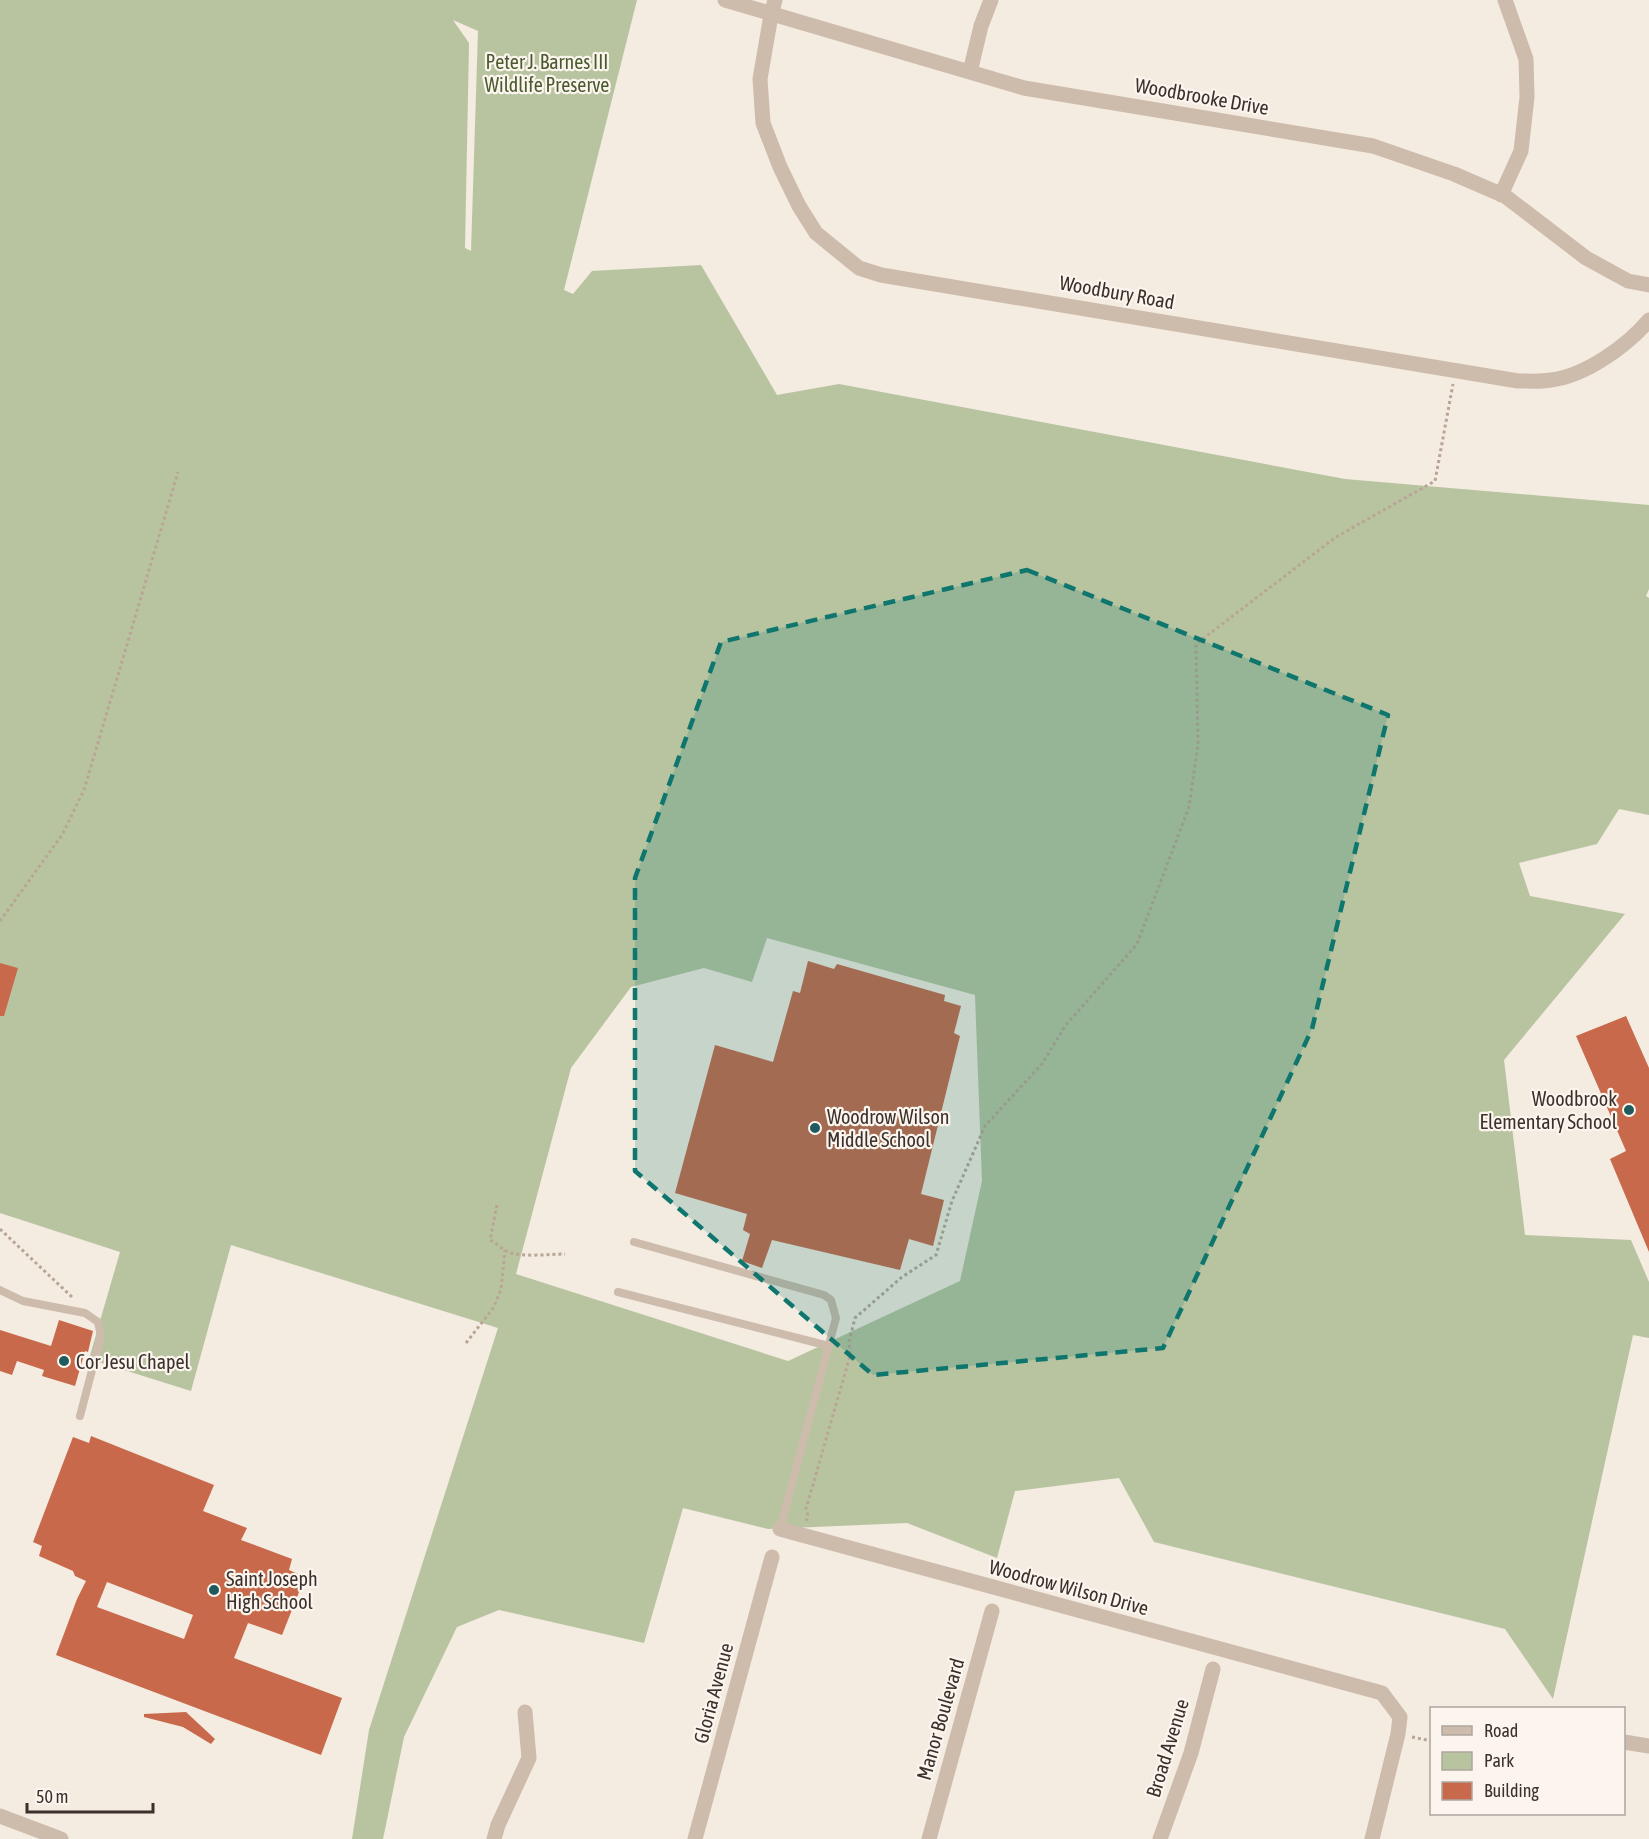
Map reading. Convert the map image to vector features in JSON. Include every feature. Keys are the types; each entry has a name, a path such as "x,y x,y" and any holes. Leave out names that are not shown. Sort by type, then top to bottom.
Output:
{"street":[{"name":"Woodbrooke Drive","path":"725,0 773,7 1024,88 1373,146 1454,174 1501,195 1586,258 1628,281 1649,285"},
{"path":"970,72 981,26 991,0"},
{"path":"1501,195 1521,151 1527,97 1526,58 1505,0"},
{"name":"Woodbury Road","path":"773,7 760,79 764,123 798,207 816,233 860,268 881,275 1518,381 1552,380 1576,373 1608,356 1635,336 1649,320"},
{"name":"Woodrow Wilson Drive","path":"780,1529 1382,1693 1400,1717 1398,1734 1372,1839"},
{"name":"Gloria Avenue","path":"695,1839 772,1557"},
{"name":"Manor Boulevard","path":"929,1839 992,1611"},
{"name":"Broad Avenue","path":"1160,1839 1191,1753 1213,1669"},
{"path":"494,1839 498,1825 529,1758 525,1712"},
{"path":"1625,1742 1649,1746"},
{"path":"0,1816 61,1839"}],"lane":[{"name":"Woodrow Wilson Drive","path":"634,1242 824,1295 831,1300 836,1318 780,1529"},
{"path":"0,1290 23,1301 85,1313 98,1322 101,1336 80,1416"},
{"path":"618,1292 829,1346"}],"path":[{"path":"801,1535 808,1516 806,1509 850,1356 849,1342 855,1318 902,1276 936,1255 952,1201 985,1126 1042,1064 1065,1026 1137,944 1189,807 1198,745 1196,644 1336,537 1435,481 1456,370"},
{"path":"0,921 62,835 84,790 178,472"},
{"path":"497,1205 490,1240 509,1253 565,1254"},
{"path":"0,1229 77,1301"},
{"path":"466,1343 494,1307 501,1289 505,1250"}],"highlighted area":[{"path":"1027,570 1388,715 1312,1029 1163,1348 873,1375 635,1171 635,878 721,642"}],"green space":[{"name":"Peter J. Barnes III Wildlife Preserve","path":"0,0 637,0 564,290 573,294 592,271 701,265 777,395 839,384 1345,479 1649,505 1649,589 1646,596 1649,598 1649,815 1619,809 1597,844 1519,863 1530,896 1625,914 1504,1060 1525,1235 1631,1240 1649,1282 1649,1338 1633,1335 1553,1699 1505,1629 1154,1542 1119,1478 1015,1491 997,1558 907,1523 768,1529 683,1508 644,1643 499,1610 457,1627 404,1737 383,1839 352,1839 369,1730 498,1328 231,1245 191,1391 89,1359 120,1252 0,1213","holes":["453,20 478,31 471,251 465,248 469,43","767,938 975,995 982,1181 960,1281 788,1361 516,1274 571,1068 631,987 704,968 752,982"]}],"building":[{"name":"Woodrow Wilson Middle School","path":"808,961 834,969 837,964 945,995 944,1001 961,1006 954,1033 960,1036 921,1194 944,1200 933,1246 909,1239 900,1270 772,1240 762,1268 742,1261 750,1234 743,1230 747,1214 675,1193 715,1045 773,1062 793,991 800,993"},
{"path":"0,963 18,968 4,1016 0,1016"},
{"name":"Woodbrook Elementary School","path":"1626,1016 1649,1068 1649,1252 1610,1159 1626,1151 1576,1036"},
{"path":"59,1320 93,1331 75,1386 42,1376 44,1370 17,1361 12,1375 0,1371 0,1330 51,1346"},
{"name":"Saint Joseph High School","path":"91,1436 214,1485 203,1511 247,1528 241,1540 292,1559 289,1570 305,1577 282,1635 248,1623 234,1658 342,1698 321,1755 56,1655 86,1581 75,1576 73,1571 39,1556 42,1546 33,1542 73,1437 89,1443","holes":["107,1582 193,1615 184,1639 97,1607"]},
{"path":"186,1712 215,1739 211,1744 183,1727 144,1717 144,1714"}],"place":[{"name":"Woodbrook Elementary School","path":"1629,1110"},
{"name":"Woodrow Wilson Middle School","path":"815,1128"},
{"name":"Cor Jesu Chapel","path":"64,1361"},
{"name":"Saint Joseph High School","path":"214,1590"}]}
